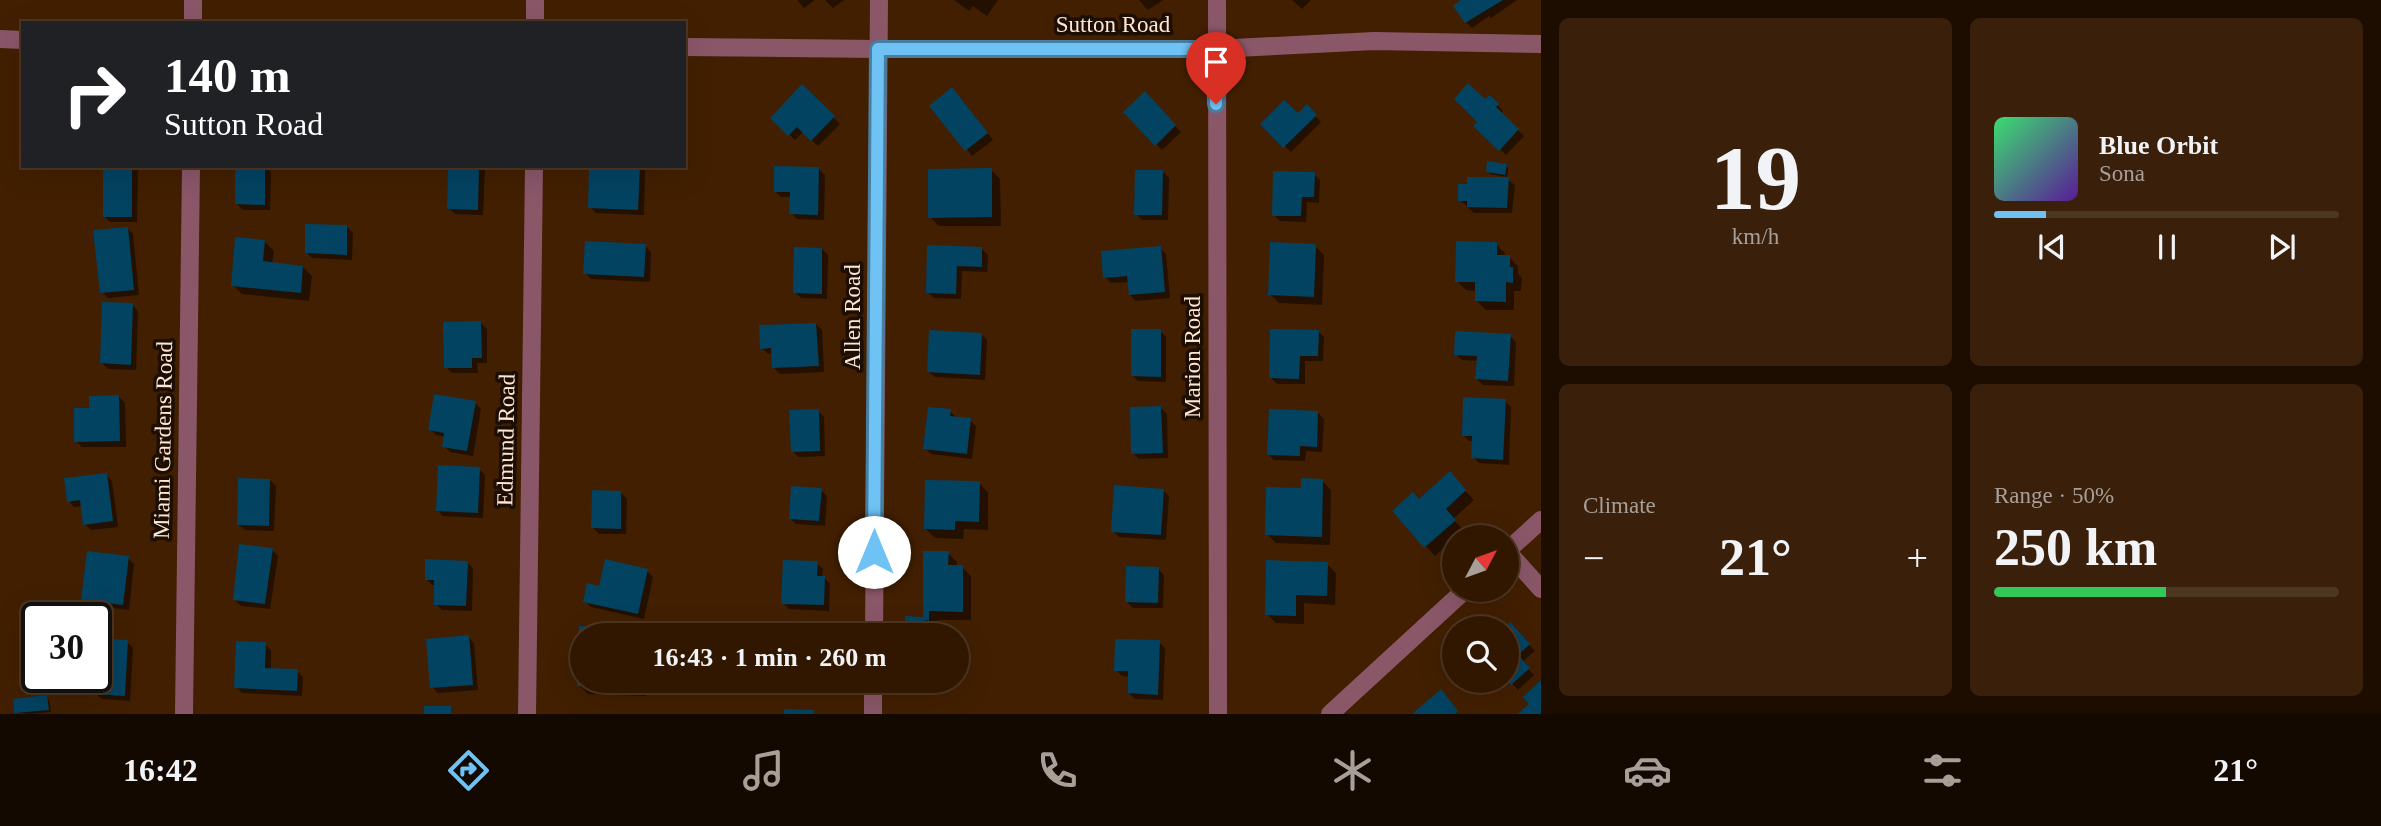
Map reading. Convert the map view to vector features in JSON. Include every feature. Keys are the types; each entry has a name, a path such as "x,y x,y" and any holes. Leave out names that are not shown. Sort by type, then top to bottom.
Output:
{"street":[{"path":"193,0 193,21"},
{"path":"535,21 536,0"},
{"name":"Allen Road","path":"874,623 879,0"},
{"name":"Marion Road","path":"1217,0 1218,714"},
{"path":"0,39 21,40"},
{"name":"Sutton Road","path":"686,47 1215,49 1374,41 1541,44"},
{"name":"Miami Gardens Road","path":"184,714 191,168"},
{"name":"Edmund Road","path":"527,714 534,168"},
{"path":"1519,540 1541,520"},
{"path":"1519,564 1541,589"},
{"path":"1330,714 1452,602"},
{"path":"873,693 873,714"}],"building":[{"path":"1461,0 1503,0 1465,23 1453,6"},
{"path":"1468,83 1485,99 1490,95 1499,104 1496,107 1519,129 1499,151 1473,126 1477,122 1454,99"},
{"path":"802,84 835,116 811,141 797,127 788,136 770,118"},
{"path":"952,87 988,133 965,151 929,106"},
{"path":"1145,91 1176,125 1155,146 1123,112"},
{"path":"1284,100 1298,113 1307,104 1317,115 1283,148 1260,124"},
{"path":"1487,161 1507,164 1505,175 1486,172"},
{"path":"774,166 819,167 818,215 789,214 790,192 774,192"},
{"path":"103,168 132,168 132,217 103,217"},
{"path":"235,168 265,168 265,205 235,204"},
{"path":"448,168 479,168 478,210 447,209"},
{"path":"589,168 640,168 638,210 588,208"},
{"path":"992,168 992,217 928,218 928,169"},
{"path":"1135,170 1163,170 1162,215 1134,215"},
{"path":"1273,171 1315,172 1314,197 1302,197 1301,216 1272,216"},
{"path":"1467,177 1509,177 1507,208 1467,207 1467,201 1458,201 1458,184 1467,184"},
{"path":"305,224 347,225 347,255 305,253"},
{"path":"128,227 134,290 100,293 93,230"},
{"path":"235,237 265,240 263,261 303,266 301,293 231,286"},
{"path":"585,241 646,244 644,277 583,274"},
{"path":"1456,241 1497,242 1497,255 1510,255 1513,283 1506,282 1506,302 1475,301 1475,282 1455,282"},
{"path":"1270,242 1316,244 1314,297 1268,295"},
{"path":"927,245 982,247 982,267 957,266 956,294 926,293"},
{"path":"1161,246 1165,292 1129,295 1127,276 1103,278 1101,251"},
{"path":"794,247 822,248 822,294 793,293"},
{"path":"102,302 133,303 131,365 100,363"},
{"path":"481,321 482,358 472,358 472,368 444,368 443,322"},
{"path":"816,323 819,366 772,368 771,348 760,349 759,325"},
{"path":"1131,329 1161,329 1161,377 1131,376"},
{"path":"1270,329 1319,330 1318,356 1300,356 1299,379 1269,378"},
{"path":"929,330 982,333 980,375 927,372"},
{"path":"1455,331 1511,334 1508,381 1475,379 1477,356 1454,355"},
{"path":"434,394 476,401 467,451 442,447 444,433 428,430"},
{"path":"119,395 120,441 74,442 74,408 89,408 89,396"},
{"path":"1463,397 1506,399 1503,460 1471,458 1472,436 1462,436"},
{"path":"1161,406 1163,453 1131,454 1130,407"},
{"path":"928,407 951,409 950,416 971,418 967,454 923,449"},
{"path":"819,409 820,451 791,452 789,410"},
{"path":"1269,409 1318,411 1317,447 1300,446 1300,456 1267,455"},
{"path":"438,465 480,467 478,513 436,511"},
{"path":"1450,471 1466,490 1446,509 1456,520 1450,525 1442,525 1442,532 1424,548 1392,511 1413,492 1419,499"},
{"path":"107,473 113,521 83,525 80,500 67,502 64,478"},
{"path":"238,478 270,479 269,526 237,525"},
{"path":"1301,478 1323,479 1322,537 1265,535 1266,487 1301,488"},
{"path":"925,480 980,481 979,522 955,521 955,530 924,529"},
{"path":"1114,485 1164,489 1161,535 1111,532"},
{"path":"791,486 822,488 819,521 789,519"},
{"path":"592,490 621,491 621,529 591,528"},
{"path":"239,544 273,548 265,604 233,600"},
{"path":"87,551 129,556 123,605 81,600"},
{"path":"923,551 949,551 948,565 963,565 963,612 929,611 929,621 925,620 925,623 905,623 905,616 923,617"},
{"path":"425,559 468,561 466,606 434,605 434,580 425,580"},
{"path":"605,559 648,569 638,614 583,602 587,583 599,586"},
{"path":"783,560 818,561 817,576 825,576 824,605 781,604"},
{"path":"1266,560 1328,562 1327,596 1296,595 1296,616 1265,615"},
{"path":"1126,566 1159,567 1158,603 1125,602"},
{"path":"1519,632 1530,644 1519,654"},
{"path":"469,635 473,685 430,688 426,639"},
{"path":"112,639 128,640 125,696 94,694 112,693"},
{"path":"1115,639 1160,640 1158,695 1128,693 1128,671 1114,671"},
{"path":"236,641 266,642 265,668 298,669 297,691 234,688"},
{"path":"1519,656 1530,668 1519,678"},
{"path":"1541,680 1541,714 1518,714 1529,704 1523,697"},
{"path":"1441,689 1458,711 1455,714 1412,714"},
{"path":"47,695 49,710 14,713 13,699"},
{"path":"424,706 451,706 451,714 424,714"},
{"path":"784,709 814,710 814,714 784,714"}],"route":[{"path":"874,552 878,49 1215,49 1216,104"}]}
